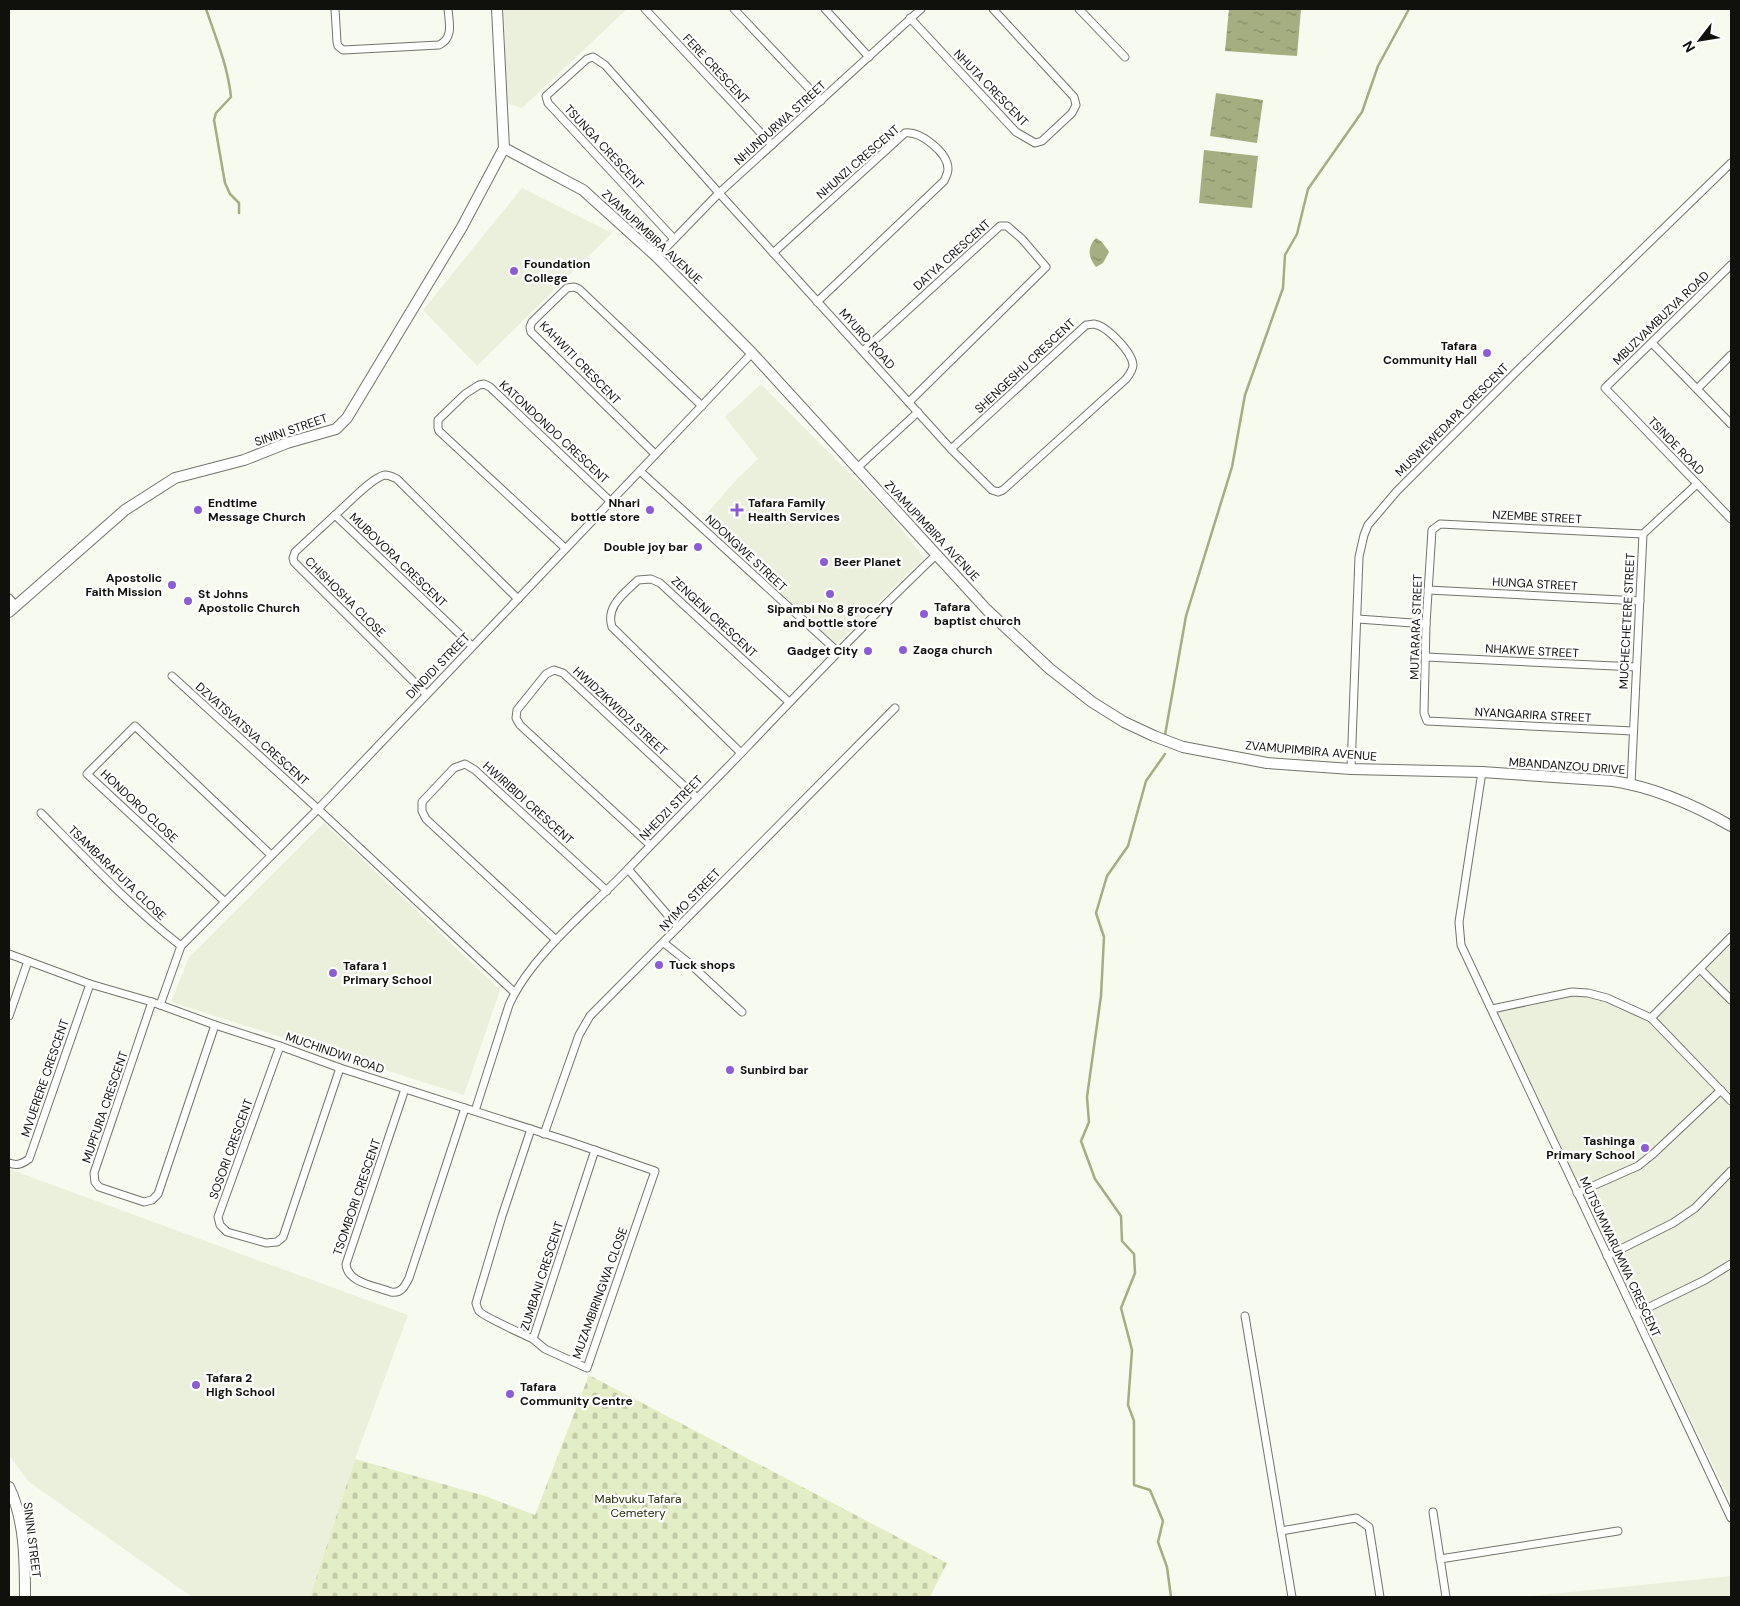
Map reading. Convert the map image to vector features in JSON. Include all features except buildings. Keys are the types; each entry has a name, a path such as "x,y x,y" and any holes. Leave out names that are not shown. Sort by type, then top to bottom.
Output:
{"street":[{"path":"335,9 337,42 338,46 343,50 439,45 444,43 450,32 448,9"},
{"path":"497,9 504,148"},
{"name":"FERE CRESCENT","path":"645,9 772,145"},
{"path":"734,9 821,100"},
{"path":"825,9 870,56"},
{"name":"NHUNDURWA STREET","path":"657,257 719,193 919,9"},
{"name":"NHUTA CRESCENT","path":"910,18 1016,132 1035,143 1042,142 1072,113 1076,105 1074,97 992,9"},
{"path":"1079,9 1125,57"},
{"name":"TSUNGA CRESCENT","path":"674,239 550,106 546,96 587,59 593,57 600,60 719,193"},
{"name":"NHUNZI CRESCENT","path":"773,253 905,133 915,133 927,139 940,152 946,159 948,168 944,180 817,302"},
{"name":"ZVAMUPIMBIRA AVENUE","path":"504,148 583,190 657,257 752,353 987,610 1050,669 1092,702 1124,722 1154,736 1214,754 1267,763 1351,769 1482,772"},
{"name":"SININI STREET","path":"12,609 125,510 175,478 244,460 287,443 336,429 346,418 462,228 504,148"},
{"name":"MUSWEWEDAPA CRESCENT","path":"1351,769 1360,557 1368,525 1378,511 1517,371 1731,163"},
{"name":"MYURO ROAD","path":"719,193 951,449 992,490 998,492 1003,490"},
{"name":"DATYA CRESCENT","path":"863,351 1000,226 1007,226 1022,239 1046,267 909,402"},
{"name":"MBUZVAMBUZVA ROAD","path":"1605,388 1731,265"},
{"name":"KAHWITI CRESCENT","path":"655,454 531,332 530,326 532,322 567,288 574,287 579,289 702,406"},
{"name":"SHENGESHU CRESCENT","path":"951,449 1086,325 1100,326 1114,337 1121,343 1133,365 1126,379 1003,490"},
{"path":"1652,343 1698,388 1731,424"},
{"name":"DINDIDI STREET","path":"160,1005 181,946 318,809 752,353"},
{"path":"1698,388 1731,356"},
{"name":"KATONDONDO CRESCENT","path":"565,548 439,431 438,424 442,416 473,388 484,384 490,387 610,501"},
{"name":"TSINDE ROAD","path":"1605,388 1731,519"},
{"path":"857,468 918,412"},
{"name":"NDONGWE STREET","path":"640,471 838,652"},
{"name":"MUBOVORA CRESCENT","path":"472,646 335,515 368,485 384,475 397,479 518,599"},
{"path":"1643,534 1697,484"},
{"name":"CHISHOSHA CLOSE","path":"335,515 295,552 294,562 426,694"},
{"name":"NZEMBE STREET","path":"1432,530 1444,523 1643,534"},
{"name":"MUTARARA STREET","path":"1431,722 1424,718 1424,713 1426,624 1432,530"},
{"name":"MUCHECHETERE STREET","path":"1631,784 1643,534"},
{"name":"NHEDZI STREET","path":"475,1111 514,992 526,974 556,940 607,891 789,702 936,555"},
{"name":"ZENGENI CRESCENT","path":"741,753 612,627 610,620 611,611 616,602 638,580 651,579 660,583 789,702"},
{"name":"HUNGA STREET","path":"1428,590 1640,601"},
{"path":"9,598 12,609"},
{"path":"1358,620 1426,624"},
{"name":"NHAKWE STREET","path":"1426,656 1636,667"},
{"name":"HWIDZIKWIDZI STREET","path":"650,845 520,726 516,718 517,710 546,674 554,670 562,673 696,798"},
{"name":"DZVATSVATSVA CRESCENT","path":"172,676 514,992"},
{"name":"NYIMO STREET","path":"544,1134 583,1026 590,1016 895,708"},
{"name":"NYANGARIRA STREET","path":"1431,722 1634,731"},
{"name":"HONDORO CLOSE","path":"224,901 87,774 135,726 271,855"},
{"name":"HWIRIBIDI CRESCENT","path":"556,940 426,819 422,811 422,802 454,768 465,764 475,770 607,891"},
{"name":"MBANDANZOU DRIVE","path":"1482,772 1613,781 1631,784 1659,792 1731,826"},
{"name":"MUTSUMWARUMWA CRESCENT","path":"1482,772 1459,922 1461,945 1731,1518"},
{"name":"TSAMBARAFUTA CLOSE","path":"41,814 112,886 181,946"},
{"path":"628,869 678,927"},
{"path":"1651,1018 1731,937"},
{"path":"664,943 689,963 742,1012"},
{"name":"MUCHINDWI ROAD","path":"9,954 90,984 152,1002 340,1068 596,1150 655,1171"},
{"path":"9,1016 28,961"},
{"path":"1700,969 1731,1000"},
{"name":"MVUERERE CRESCENT","path":"9,1163 16,1165 29,1159 90,984"},
{"path":"1492,1009 1572,992 1588,993 1607,998 1651,1018 1731,1101"},
{"name":"MUPFURA CRESCENT","path":"152,1002 94,1173 95,1182 99,1188 144,1202 152,1200 158,1194 215,1025"},
{"name":"SOSORI CRESCENT","path":"280,1046 218,1217 220,1225 227,1232 266,1243 277,1242 283,1237 340,1068"},
{"name":"TSOMBORI CRESCENT","path":"406,1089 346,1264 346,1270 354,1278 394,1293 402,1290 408,1278 465,1108"},
{"path":"1577,1193 1638,1166 1721,1090"},
{"name":"ZUMBANI CRESCENT","path":"531,1129 499,1225 476,1303 478,1310 483,1315 533,1339 596,1150"},
{"name":"MUZAMBIRINGWA CLOSE","path":"533,1339 546,1349 586,1368 655,1171"},
{"path":"1607,1256 1673,1223 1695,1208 1731,1171"},
{"path":"1635,1314 1705,1280 1731,1264"},
{"path":"1245,1316 1292,1597"},
{"name":"SININI STREET","path":"9,1487 16,1502 24,1561 25,1597"},
{"path":"1433,1512 1446,1597"},
{"path":"1281,1531 1356,1518 1369,1527 1380,1597"},
{"path":"1440,1559 1618,1532"}],"shaded area":[{"path":"504,9 627,9 522,108 506,103"},
{"name":"Foundation College","path":"522,188 612,233 477,366 423,310"},
{"path":"761,384 891,515 924,558 833,647 743,563 702,519 736,480 758,459 725,417"},
{"name":"Tafara 1 Primary School","path":"324,823 500,990 464,1095 171,1002 189,957"},
{"name":"Tashinga Primary School","path":"1731,944 1731,1502 1490,1007 1588,992 1652,1016"},
{"name":"Tafara 2 High School","path":"9,1169 408,1315 355,1459 310,1597 192,1597 28,1481 9,1455"},
{"path":"1731,1576 1731,1597 1521,1597"}],"green space":[{"name":"Mabvuku Tafara Cemetery","path":"589,1375 947,1563 930,1597 310,1597 355,1459 485,1496 535,1515"}],"water":[{"path":"1229,9 1301,9 1297,56 1225,51"},
{"path":"1216,93 1263,100 1257,143 1210,136"},
{"path":"1204,150 1258,156 1252,208 1199,203"},
{"path":"1096,238 1102,242 1109,252 1103,263 1096,267 1091,260 1090,248"}],"waterway":[{"path":"206,9 221,53 231,97 216,113 214,120 225,183 230,194 239,203 239,213"},
{"path":"1165,735 1186,616 1232,467 1245,395 1283,288 1285,255 1297,234 1308,189 1362,112 1378,66 1409,9"},
{"path":"1165,754 1146,781 1128,846 1107,876 1096,913 1104,937 1101,996 1087,1097 1089,1122 1081,1141 1095,1179 1121,1216 1122,1241 1134,1254 1135,1273 1121,1308 1132,1350 1128,1405 1134,1421 1134,1485 1150,1490 1163,1521 1158,1542 1167,1567 1171,1597"}],"place":[{"name":"Foundation College","path":"514,271"},
{"name":"Tafara Community Hall","path":"1487,353"},
{"name":"Endtime Message Church","path":"198,510"},
{"name":"Nhari bottle store","path":"650,510"},
{"name":"Tafara Family Health Services","path":"737,510"},
{"name":"Double joy bar","path":"698,547"},
{"name":"Beer Planet","path":"824,562"},
{"name":"Apostolic Faith Mission","path":"172,585"},
{"name":"Sipambi No 8 grocery and bottle store","path":"830,594"},
{"name":"St Johns Apostolic Church","path":"188,601"},
{"name":"Tafara baptist church","path":"924,614"},
{"name":"Zaoga church","path":"903,650"},
{"name":"Gadget City","path":"868,651"},
{"name":"Tuck shops","path":"659,965"},
{"name":"Tafara 1 Primary School","path":"333,973"},
{"name":"Sunbird bar","path":"730,1070"},
{"name":"Tashinga Primary School","path":"1645,1148"},
{"name":"Tafara 2 High School","path":"196,1385"},
{"name":"Tafara Community Centre","path":"510,1394"}]}
